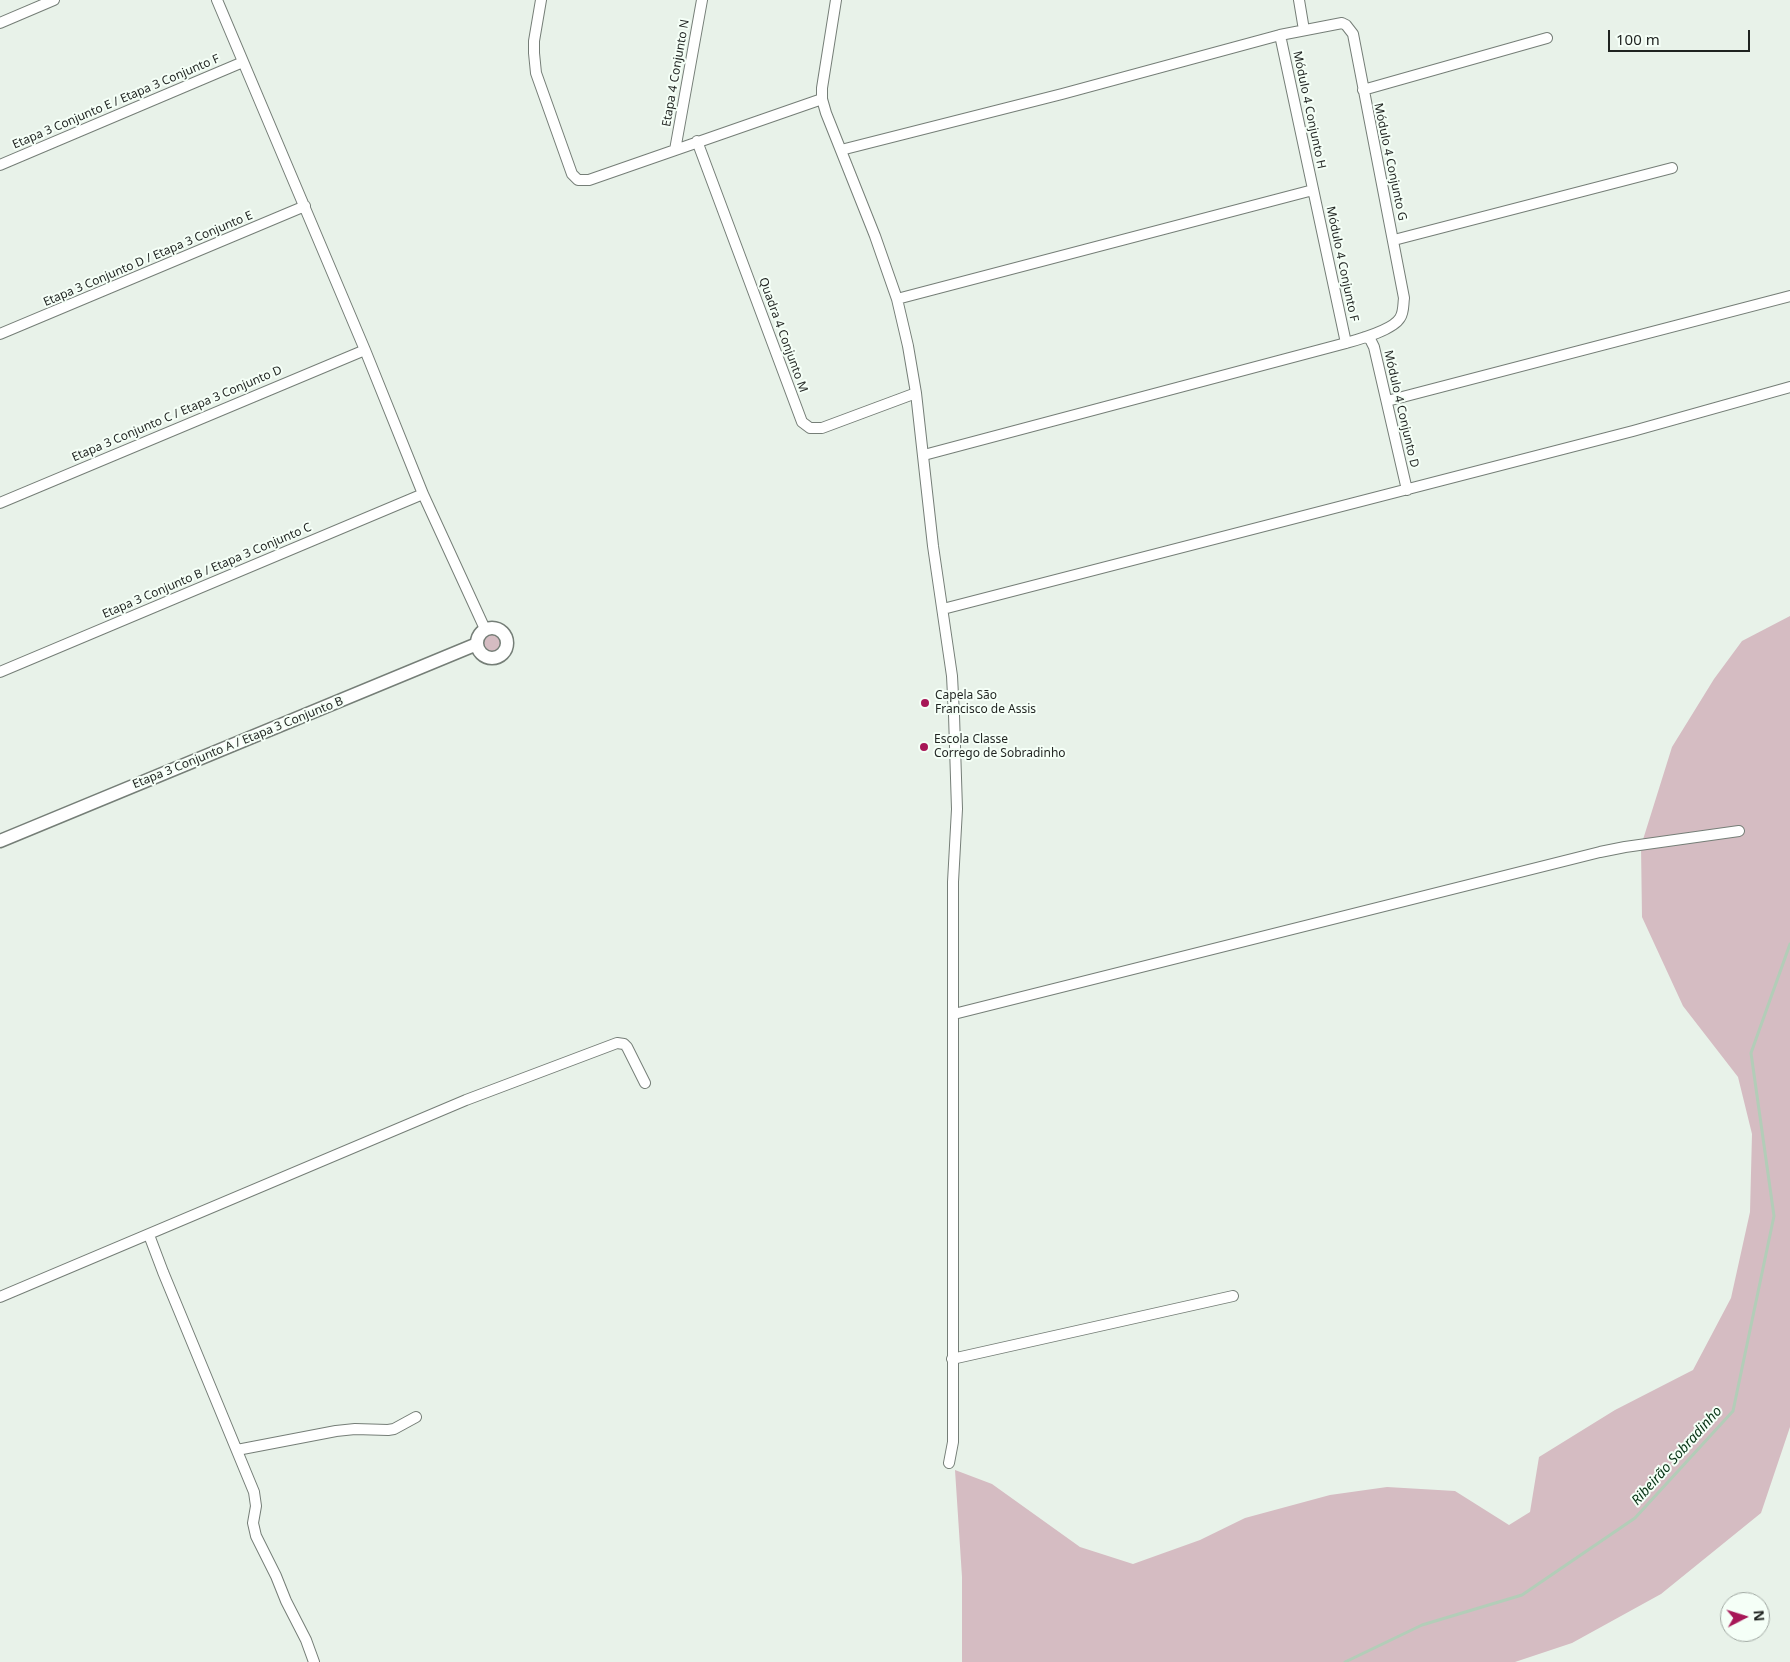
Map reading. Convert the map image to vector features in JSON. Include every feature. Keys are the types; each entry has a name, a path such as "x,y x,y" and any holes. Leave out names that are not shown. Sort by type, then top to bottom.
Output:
{"street":[{"path":"0,23 54,0"},
{"path":"217,0 305,206 423,494 485,629"},
{"path":"541,0 534,41 536,73 568,165 575,178 589,180 822,99"},
{"name":"Etapa 4 Conjunto N","path":"675,150 702,0"},
{"path":"836,0 822,88 822,99 875,236 897,300 908,346 916,393 931,528 951,668 956,809 953,882 953,1442 949,1463"},
{"path":"841,150 1304,30 1298,0"},
{"name":"Módulo 4 Conjunto G","path":"1304,30 1334,24 1346,25 1353,34 1394,240 1404,298 1402,315 1393,324 1365,337"},
{"name":"Módulo 4 Conjunto H","path":"1280,35 1313,190"},
{"path":"1363,90 1547,38"},
{"name":"Etapa 3 Conjunto E / Etapa 3 Conjunto F","path":"0,165 243,62"},
{"name":"Quadra 4 Conjunto M","path":"698,141 802,422 810,428 822,428 916,393"},
{"path":"1394,240 1672,168"},
{"path":"897,300 1313,190"},
{"name":"Módulo 4 Conjunto F","path":"1313,190 1346,343"},
{"name":"Etapa 3 Conjunto D / Etapa 3 Conjunto E","path":"0,334 305,206"},
{"path":"1387,401 1790,296"},
{"path":"924,456 1365,337"},
{"name":"Módulo 4 Conjunto D","path":"1365,337 1372,341 1374,347 1407,490"},
{"name":"Etapa 3 Conjunto C / Etapa 3 Conjunto D","path":"0,503 365,350"},
{"path":"943,609 1633,431 1790,387"},
{"name":"Etapa 3 Conjunto B / Etapa 3 Conjunto C","path":"0,672 423,494"},
{"path":"491,627 502,630 508,640 505,652 495,658 483,655 479,650 478,638 485,629 491,627"},
{"name":"Etapa 3 Conjunto A / Etapa 3 Conjunto B","path":"0,841 477,644"},
{"path":"954,1014 1600,852 1739,831"},
{"path":"0,1297 466,1100 617,1043 624,1044 627,1047 645,1083"},
{"path":"150,1235 163,1272 256,1499 253,1524 256,1536 306,1640 314,1662"},
{"path":"952,1359 1233,1296"},
{"path":"237,1450 336,1431 355,1429 388,1430 416,1417"}],"shaded area":[{"path":"1790,616 1790,1427 1761,1513 1661,1594 1572,1643 1515,1662 962,1662 962,1577 955,1470 992,1484 1080,1547 1133,1564 1200,1540 1245,1518 1330,1495 1387,1487 1455,1491 1509,1525 1530,1512 1539,1457 1615,1410 1693,1370 1731,1298 1750,1212 1752,1134 1738,1077 1683,1006 1642,917 1641,846 1672,747 1714,679 1742,641"},
{"path":"493,630 502,634 506,643 502,652 493,656 484,652 480,643 484,634"}],"waterway":[{"name":"Ribeirão Sobradinho","path":"1345,1662 1422,1625 1522,1595 1635,1518 1733,1411 1774,1216 1751,1053 1790,944"}],"place":[{"name":"Capela São Francisco de Assis","path":"925,703"},
{"name":"Escola Classe Corrego de Sobradinho","path":"924,747"}]}
